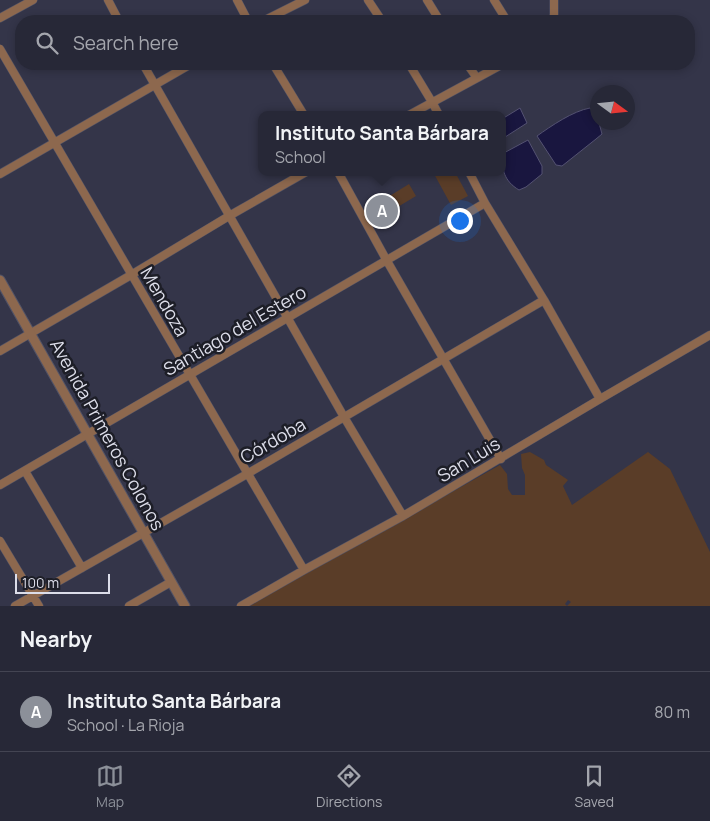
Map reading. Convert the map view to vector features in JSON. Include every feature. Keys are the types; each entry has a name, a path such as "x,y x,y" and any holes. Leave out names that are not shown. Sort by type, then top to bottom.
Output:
{"street":[{"path":"0,18 33,0"},
{"path":"108,0 117,15"},
{"path":"237,0 245,15"},
{"path":"275,15 305,0"},
{"path":"368,0 378,15"},
{"path":"426,0 436,15"},
{"path":"494,0 503,15"},
{"path":"554,0 554,15"},
{"name":"Mendoza","path":"0,50 304,570"},
{"path":"146,70 344,417 403,516"},
{"path":"0,174 180,70"},
{"path":"278,70 302,111"},
{"path":"413,70 437,111"},
{"path":"471,70 476,78"},
{"path":"416,111 491,70"},
{"path":"0,351 299,176"},
{"path":"340,176 501,459"},
{"path":"471,176 600,399"},
{"name":"Santiago del Estero","path":"0,485 485,203"},
{"name":"Avenida Primeros Colonos","path":"0,280 185,606"},
{"name":"Córdoba","path":"15,606 247,474 544,300"},
{"name":"San Luis","path":"241,606 403,516 710,335"},
{"path":"25,471 82,568"},
{"path":"0,541 39,606"},
{"path":"129,606 171,582"}],"shaded area":[{"path":"520,108 527,123 506,136 506,117"},
{"path":"590,108 590,130 601,130 602,134 562,166 556,165 537,136 569,116"},
{"path":"528,140 542,166 542,174 526,187 519,190 514,187 506,176 506,152"},
{"path":"435,176 457,176 468,196 451,205"},
{"path":"409,184 416,196 396,208 388,197"},
{"path":"530,452 544,460 546,465 568,480 563,486 572,505 648,452 670,469 710,552 710,606 567,606 248,606 500,465 507,474 508,489 512,495 525,495 525,475 522,468 521,454","holes":["568,600 571,602 567,606 565,604"]}],"place":[{"name":"Instituto Santa Bárbara","path":"382,211"}]}
